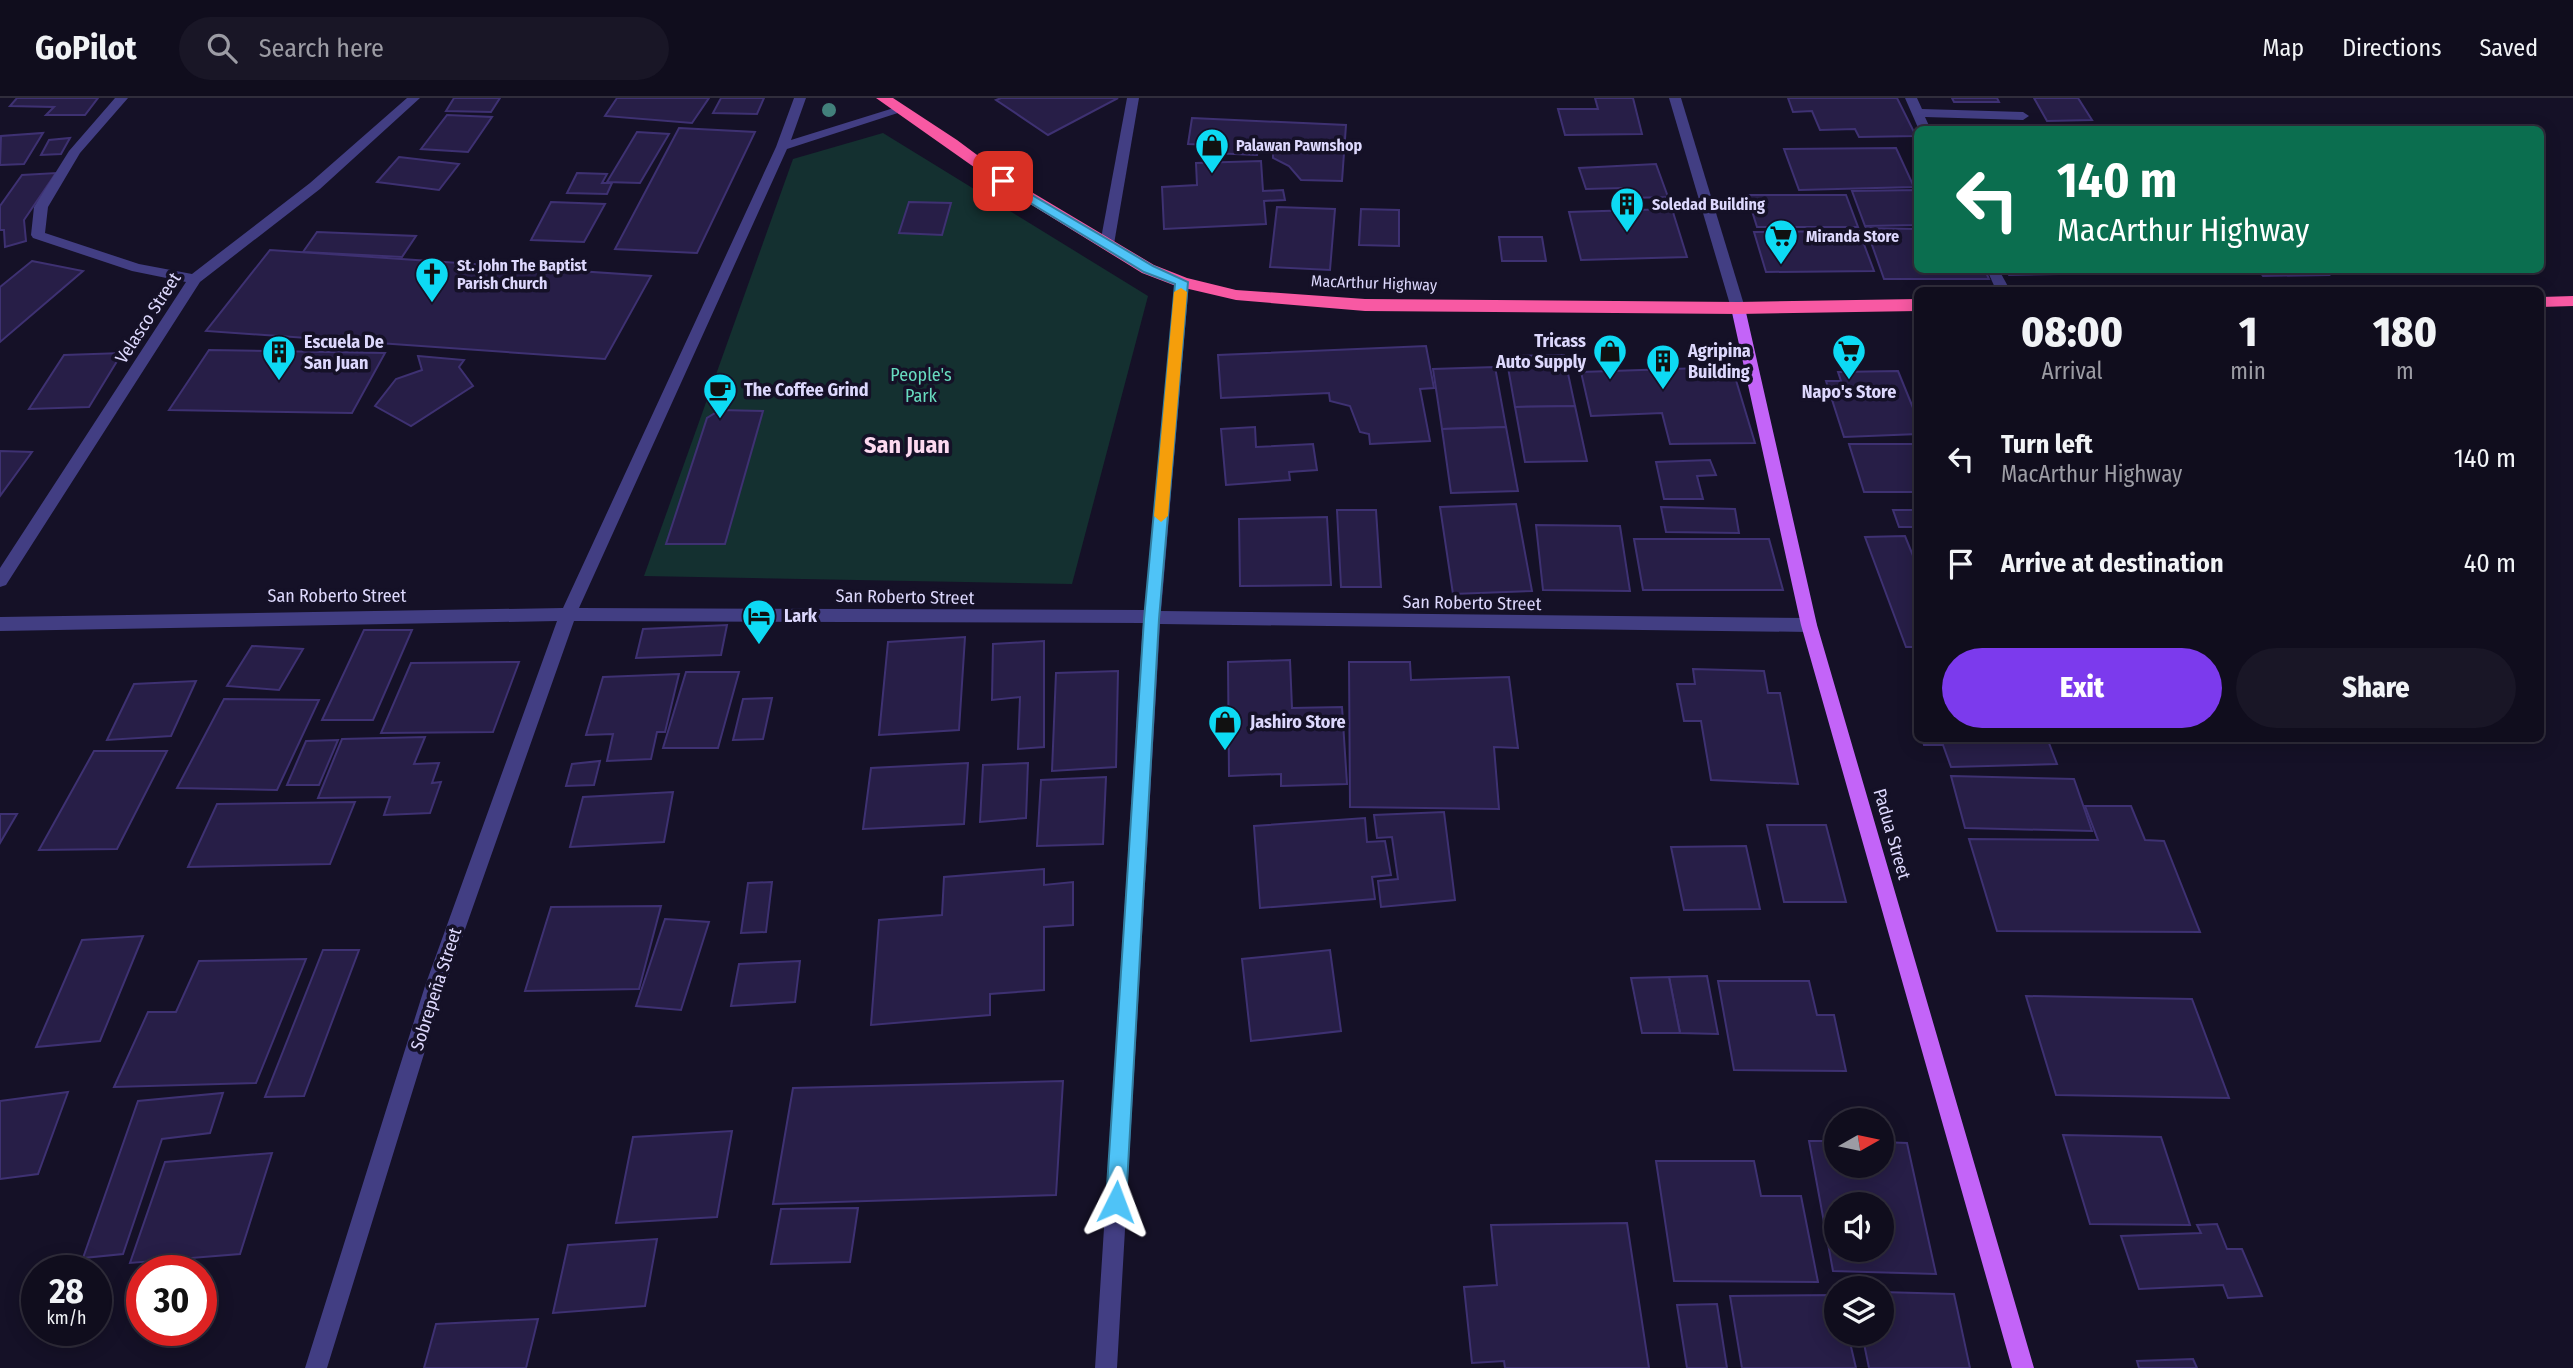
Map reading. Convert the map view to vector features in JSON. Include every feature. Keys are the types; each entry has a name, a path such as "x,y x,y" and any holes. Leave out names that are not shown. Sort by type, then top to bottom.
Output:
{"highway":[{"name":"MacArthur Highway","path":"883,98 1003,181 1148,269 1182,282 1236,295 1365,305 1738,308 1914,305"},
{"path":"2544,302 2573,301"}],"main road":[{"name":"Padua Street","path":"1738,308 1809,625 2022,1368"}],"street":[{"path":"122,98 75,151 41,206 38,235 137,268 195,279"},
{"name":"Velasco Street","path":"0,581 195,279 315,186 414,98"},
{"name":"Sobrepeña Street","path":"316,1368 435,986 568,614 782,147 800,98"},
{"path":"1107,244 1133,98"},
{"path":"1675,98 1738,308"},
{"path":"1911,98 1923,126"},
{"path":"782,147 901,110"},
{"path":"1917,113 2023,116"},
{"path":"1106,1368 1152,619 1182,282"},
{"name":"San Roberto Street","path":"0,624 244,616 568,614 1809,625"}],"green space":[{"name":"People's Park","path":"883,133 1148,296 1072,584 644,576 793,159"}],"building":[{"path":"17,98 98,98 85,115 46,115 54,107 10,106"},
{"path":"454,98 500,98 491,112 446,111"},
{"path":"617,98 709,98 692,123 605,116"},
{"path":"721,98 764,98 757,114 713,113"},
{"path":"1118,98 1048,135 996,100"},
{"path":"1595,98 1633,98 1642,134 1565,135 1558,109 1598,109"},
{"path":"1788,98 1897,98 1914,136 1859,137 1855,129 1820,130 1812,111 1793,112"},
{"path":"1952,98 1997,98 1999,102 1954,102"},
{"path":"2034,98 2078,98 2092,120 2047,121"},
{"path":"447,115 492,117 468,152 421,149"},
{"path":"1192,118 1346,125 1342,181 1301,180 1289,166 1273,158 1273,148 1259,147 1257,155 1212,153 1214,145 1188,144"},
{"path":"679,128 755,132 697,253 615,249"},
{"path":"637,132 669,134 640,183 607,182"},
{"path":"43,133 24,164 0,165 1,136"},
{"path":"70,138 61,154 41,155 49,140"},
{"path":"1896,148 1914,187 1799,190 1784,149"},
{"path":"399,157 459,164 439,190 377,182"},
{"path":"1261,161 1263,191 1283,190 1285,200 1264,201 1266,224 1164,229 1162,187 1197,185 1196,163"},
{"path":"1656,164 1668,197 1629,198 1625,188 1586,189 1579,168"},
{"path":"56,173 24,220 26,241 5,247 4,230 0,230 0,206 22,175"},
{"path":"577,173 607,174 602,183 612,183 607,194 567,193"},
{"path":"1914,190 1914,225 1865,226 1852,191"},
{"path":"1747,195 1846,195 1858,227 1757,227"},
{"path":"551,202 605,204 584,242 531,240"},
{"path":"909,202 951,203 942,235 899,233"},
{"path":"1277,207 1335,209 1330,270 1270,267"},
{"path":"1361,209 1399,210 1399,246 1359,245"},
{"name":"Soledad Building","path":"1672,209 1687,257 1581,260 1569,212"},
{"path":"1866,228 1914,229 1914,273 1986,273 1989,279 1884,279"},
{"path":"1859,231 1874,271 1766,272 1754,232"},
{"path":"317,232 416,236 402,257 303,252"},
{"path":"1499,237 1542,237 1546,261 1502,261"},
{"name":"St. John The Baptist Parish Church","path":"270,250 651,276 605,359 206,331"},
{"path":"32,261 83,271 0,342 0,287"},
{"path":"2008,273 2113,273 2009,275"},
{"path":"2261,273 2329,275 2263,276"},
{"path":"1426,346 1434,388 1420,389 1430,441 1370,444 1369,434 1360,432 1350,406 1330,401 1329,393 1221,398 1218,355"},
{"name":"Escuela De San Juan","path":"209,350 385,353 352,413 169,410"},
{"path":"122,353 89,407 29,409 64,355"},
{"path":"1564,355 1575,406 1515,407 1506,356"},
{"path":"418,356 464,360 459,367 473,386 411,426 375,406 396,379 422,370"},
{"path":"1495,367 1506,427 1442,429 1433,369"},
{"name":"Agripina Building","path":"1732,367 1755,443 1670,444 1662,413 1591,416 1581,372"},
{"path":"1898,371 1914,410 1914,434 1844,437 1826,381 1841,381 1838,372"},
{"path":"1575,406 1587,461 1525,462 1515,407"},
{"path":"720,410 763,411 725,544 666,544 707,418"},
{"path":"1255,427 1256,447 1313,444 1317,470 1289,472 1290,480 1226,485 1221,429"},
{"path":"1506,427 1518,491 1451,493 1442,429"},
{"path":"1849,444 1914,444 1914,492 1864,492"},
{"path":"0,451 32,452 0,496"},
{"path":"1710,460 1716,475 1697,476 1703,499 1664,499 1656,462"},
{"path":"1516,504 1532,591 1453,594 1440,507"},
{"path":"1661,507 1735,509 1739,533 1666,532"},
{"path":"1337,510 1376,510 1381,587 1341,587"},
{"path":"1893,510 1914,510 1914,527 1899,527"},
{"path":"1327,517 1331,585 1240,586 1239,519"},
{"path":"1536,525 1620,526 1630,591 1543,590"},
{"path":"1905,536 1914,558 1914,647 1906,647 1865,537"},
{"path":"1634,539 1769,539 1783,590 1643,590"},
{"path":"727,625 721,655 636,658 643,629"},
{"path":"364,630 412,630 373,720 322,720"},
{"path":"965,637 959,730 879,735 888,642"},
{"path":"1044,641 1044,747 1018,749 1020,697 992,700 993,644"},
{"path":"252,646 303,649 279,690 227,686"},
{"path":"1290,660 1292,708 1342,707 1347,784 1281,786 1281,774 1229,776 1228,662"},
{"path":"519,662 493,732 381,733 411,663"},
{"path":"1349,662 1410,662 1411,680 1509,677 1518,748 1494,747 1499,809 1350,807"},
{"path":"1693,669 1764,671 1768,693 1780,693 1798,784 1711,780 1701,721 1684,721 1677,684 1695,684"},
{"path":"1118,671 1116,767 1052,771 1056,673"},
{"path":"686,672 739,672 718,748 663,748"},
{"path":"679,674 665,732 657,732 651,759 607,761 613,734 586,735 603,677"},
{"path":"196,681 171,736 107,740 134,684"},
{"path":"772,698 763,739 733,740 743,699"},
{"path":"224,699 319,700 277,790 177,788"},
{"path":"425,737 414,764 439,763 432,783 441,782 430,813 384,815 390,797 318,798 342,739"},
{"path":"338,740 319,785 287,785 306,741"},
{"path":"1923,742 2049,742 2057,764 1951,767 1943,745 1924,745"},
{"path":"94,751 167,751 117,849 39,850"},
{"path":"600,761 594,785 566,786 572,764"},
{"path":"968,763 964,824 863,829 871,768"},
{"path":"1028,763 1026,818 980,822 983,765"},
{"path":"1951,776 2074,779 2092,831 1965,828"},
{"path":"1106,777 1103,844 1037,846 1041,780"},
{"path":"673,792 664,842 570,847 583,797"},
{"path":"355,802 330,864 188,867 217,804"},
{"path":"2085,806 2131,806 2145,840 2164,841 2200,932 1997,931 1969,839 2098,840"},
{"path":"1444,812 1455,900 1381,907 1378,881 1398,879 1392,837 1377,838 1374,815"},
{"path":"0,814 17,814 0,843"},
{"path":"1365,818 1367,842 1385,841 1391,875 1372,877 1375,899 1260,908 1254,826"},
{"path":"1767,825 1826,825 1846,902 1784,902"},
{"path":"1746,846 1760,909 1684,910 1671,847"},
{"path":"1044,869 1044,885 1073,882 1073,925 1044,927 1044,990 990,994 990,1015 871,1025 879,920 942,915 944,877"},
{"path":"772,882 766,932 741,933 748,883"},
{"path":"661,906 639,989 525,991 551,907"},
{"path":"665,919 709,922 681,1010 636,1006"},
{"path":"143,936 100,1041 36,1047 82,940"},
{"path":"323,950 359,950 304,1096 265,1097"},
{"path":"1330,950 1341,1031 1251,1041 1242,959"},
{"path":"306,959 256,1083 114,1087 148,1012 176,1012 199,961"},
{"path":"800,961 795,1002 731,1006 739,964"},
{"path":"1707,976 1718,1034 1680,1033 1669,977"},
{"path":"1669,977 1680,1033 1642,1033 1631,978"},
{"path":"1718,981 1809,981 1817,1015 1834,1015 1846,1071 1734,1070"},
{"path":"2026,996 2192,999 2229,1098 2056,1095"},
{"path":"1063,1081 1056,1195 773,1204 793,1088"},
{"path":"68,1092 38,1174 0,1179 0,1101"},
{"path":"223,1093 210,1133 162,1139 123,1254 84,1255 138,1101"},
{"path":"732,1131 717,1217 616,1223 633,1137"},
{"path":"2063,1135 2161,1137 2190,1225 2090,1224"},
{"path":"1809,1141 1824,1141 1824,1178 1894,1178 1894,1142 1907,1143 1936,1274 1833,1271 1831,1262 1894,1262 1894,1192 1824,1192 1824,1222"},
{"path":"272,1153 240,1254 133,1255 165,1162"},
{"path":"1656,1161 1754,1161 1761,1196 1801,1196 1818,1282 1674,1281"},
{"path":"858,1208 850,1262 771,1264 781,1209"},
{"path":"1627,1223 1649,1368 1505,1368 1504,1361 1472,1363 1464,1287 1497,1285 1491,1225"},
{"path":"2217,1224 2227,1249 2242,1249 2262,1296 2228,1298 2223,1285 2139,1289 2121,1236 2201,1233 2197,1225"},
{"path":"657,1239 645,1306 553,1313 568,1245"},
{"path":"1894,1292 1954,1294 1970,1368 1869,1368 1864,1346 1894,1346"},
{"path":"1824,1295 1824,1346 1851,1346 1856,1368 1742,1368 1730,1296"},
{"path":"1717,1304 1727,1368 1687,1368 1677,1305"},
{"path":"538,1319 526,1368 424,1368 436,1324"},
{"path":"2193,1359 2197,1368 2139,1368 2137,1361"}],"slow traffic":[{"path":"1161,516 1181,292"}],"place":[{"name":"Palawan Pawnshop","path":"1212,175"},
{"name":"Soledad Building","path":"1627,234"},
{"name":"Miranda Store","path":"1781,266"},
{"name":"St. John The Baptist Parish Church","path":"432,304"},
{"name":"Tricass Auto Supply","path":"1610,381"},
{"name":"Napo's Store","path":"1849,381"},
{"name":"Escuela De San Juan","path":"279,382"},
{"name":"Agripina Building","path":"1663,391"},
{"name":"The Coffee Grind","path":"720,420"},
{"name":"Lark","path":"759,646"},
{"name":"Jashiro Store","path":"1225,752"}],"district":[{"name":"San Juan","path":"907,445"}],"route":[{"path":"1003,181 1148,269 1182,282 1152,619 1116,1202"}]}
